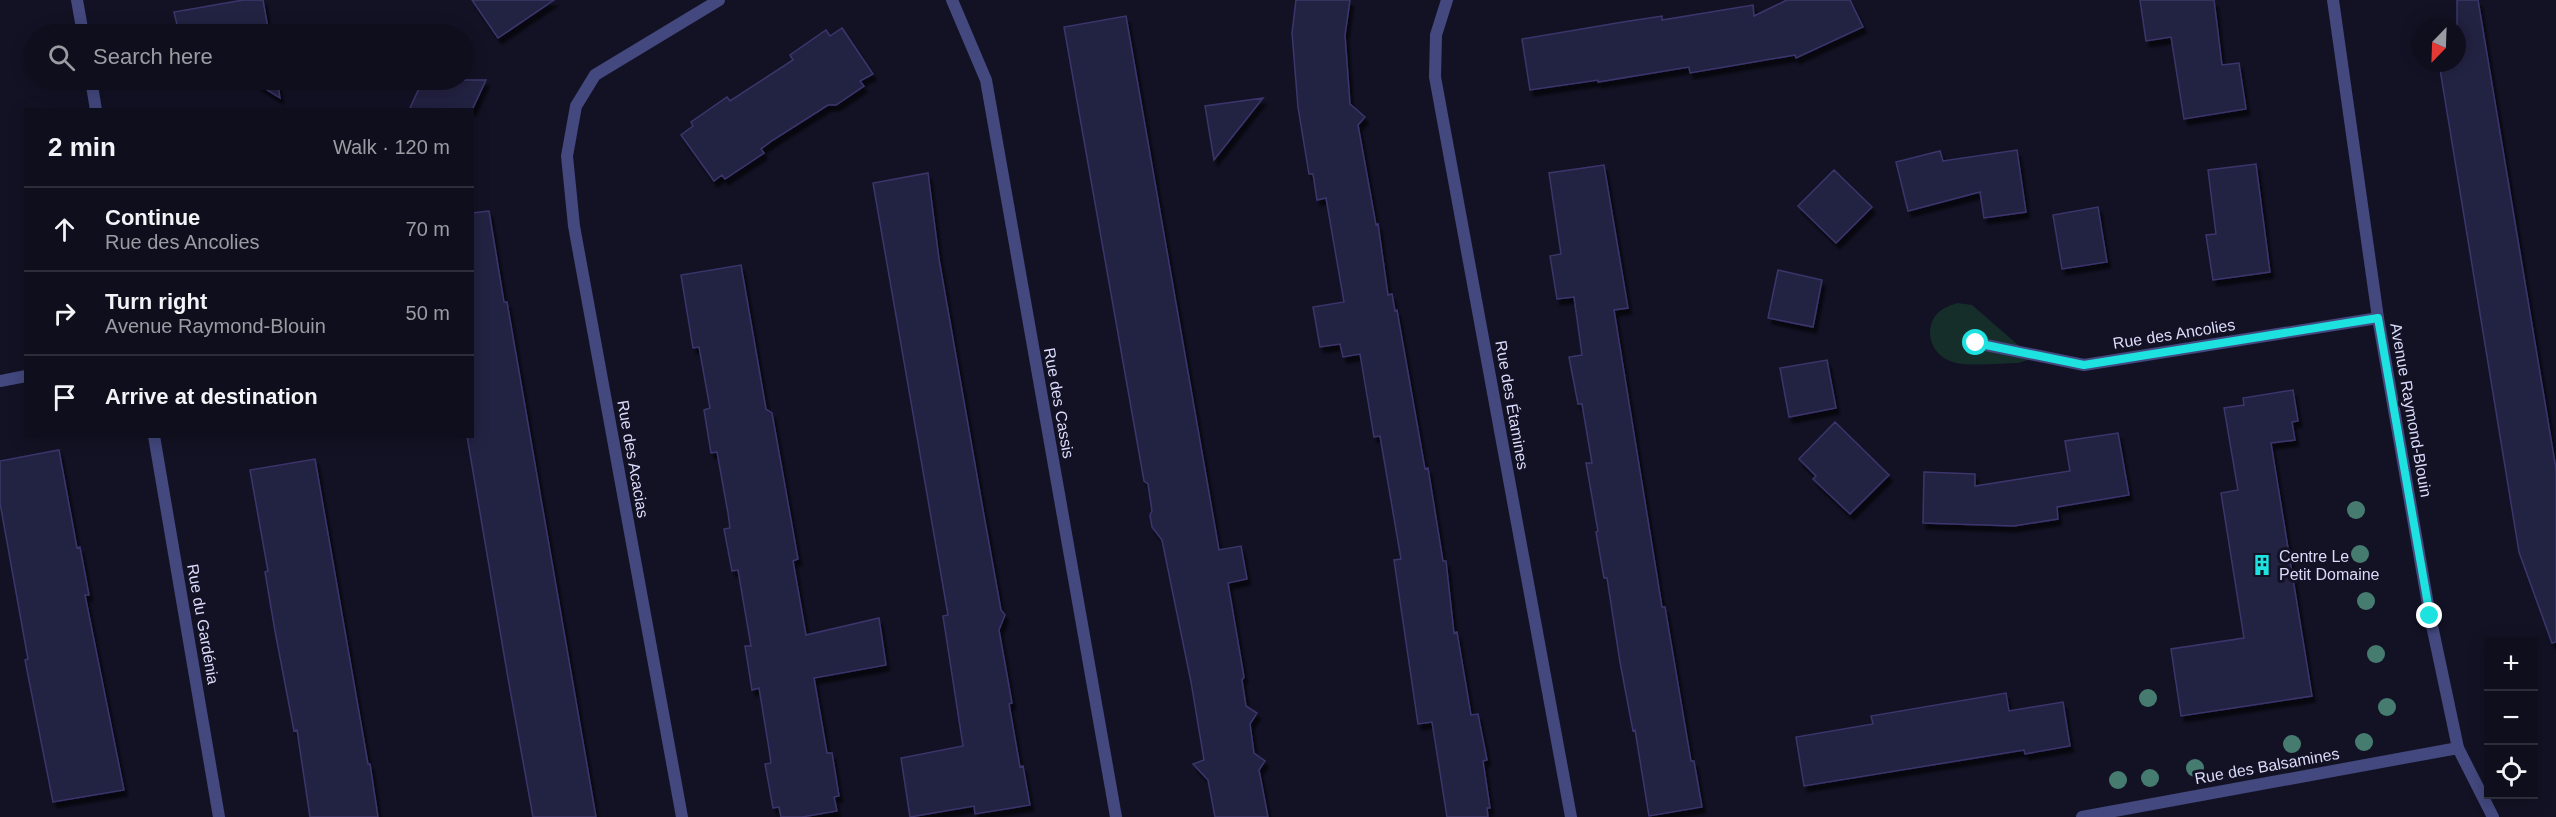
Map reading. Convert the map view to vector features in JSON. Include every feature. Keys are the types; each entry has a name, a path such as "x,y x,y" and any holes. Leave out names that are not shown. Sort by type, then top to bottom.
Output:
{"street":[{"path":"76,0 81,24"},
{"name":"Rue des Acacias","path":"682,817 574,226 567,156 576,106 595,75 719,0"},
{"name":"Rue des Cassis","path":"952,0 986,80 1116,817"},
{"name":"Rue des Étamines","path":"1447,0 1436,35 1435,77 1571,817"},
{"name":"Avenue Raymond-Blouin","path":"2333,0 2378,318 2430,616 2457,748 2493,817"},
{"path":"93,90 96,108"},
{"name":"Rue des Ancolies","path":"1976,343 2084,365 2378,318"},
{"path":"0,381 24,376"},
{"name":"Rue du Gardénia","path":"154,438 219,817"},
{"name":"Rue des Balsamines","path":"2082,817 2457,748"}],"green space":[{"path":"1957,303 1972,305 2026,352 2028,360 2018,363 1967,364 1953,362 1941,355 1931,338 1931,325 1939,312"}],"building":[{"path":"243,0 263,0 267,24 177,24 174,12"},
{"path":"472,0 554,0 498,38"},
{"path":"1296,0 1350,0 1345,35 1350,104 1365,117 1358,125 1376,225 1378,224 1388,295 1392,294 1395,311 1397,310 1425,469 1428,468 1443,561 1446,561 1454,633 1457,632 1471,715 1478,714 1487,760 1483,761 1490,808 1487,808 1488,817 1447,817 1432,722 1418,724 1394,560 1401,559 1380,436 1374,437 1360,354 1343,357 1340,344 1320,347 1313,307 1344,302 1326,198 1317,200 1313,174 1309,174 1298,107 1292,33"},
{"path":"1787,0 1850,0 1863,27 1796,58 1795,55 1690,73 1689,67 1598,82 1598,80 1530,90 1522,39 1662,16 1662,20 1753,5 1754,16"},
{"path":"2140,0 2214,0 2222,65 2239,63 2246,109 2184,119 2171,37 2146,41"},
{"path":"2457,0 2478,0 2556,469 2556,642 2552,643 2519,552 2440,72 2466,72 2466,18 2457,18"},
{"path":"1126,16 1219,550 1241,546 1247,579 1228,583 1244,677 1242,680 1246,706 1257,713 1250,724 1254,753 1265,761 1259,770 1268,817 1215,817 1208,780 1193,764 1204,760 1191,682 1162,540 1152,527 1148,484 1144,481 1064,27"},
{"path":"842,28 873,74 860,81 864,86 836,105 828,105 773,140 761,149 764,153 725,179 722,175 714,181 681,135 693,126 691,122 727,97 730,101 793,60 790,55 826,30 830,36"},
{"path":"474,80 486,80 473,108 410,108 418,90 474,90"},
{"path":"267,90 279,90 280,98"},
{"path":"1263,98 1214,160 1205,106"},
{"path":"2017,150 2026,212 1984,218 1980,192 1908,211 1896,162 1940,151 1943,161"},
{"path":"2256,164 2270,272 2213,280 2206,235 2216,234 2208,170"},
{"path":"1604,165 1628,308 1614,310 1662,607 1665,607 1691,761 1694,761 1702,807 1649,816 1607,578 1604,578 1596,532 1598,531 1586,463 1592,463 1582,404 1578,404 1569,357 1582,355 1574,297 1557,299 1550,256 1561,254 1549,173"},
{"path":"1834,170 1872,207 1836,243 1798,206"},
{"path":"928,173 939,259 1001,610 1005,615 999,630 1020,767 1023,766 1030,805 975,814 974,806 910,817 901,758 963,746 943,616 948,615 873,183"},
{"path":"2098,207 2107,262 2062,269 2053,215"},
{"path":"489,211 504,302 507,302 596,817 533,817 467,438 474,438 474,213"},
{"path":"741,265 766,409 772,413 798,559 793,561 806,635 879,618 886,665 814,678 827,753 832,753 839,796 834,797 837,811 802,817 781,817 779,807 773,808 765,764 771,763 759,688 752,690 745,646 751,646 738,570 732,571 724,529 730,528 728,513 717,452 711,453 704,410 710,408 699,347 693,348 681,275"},
{"path":"1778,270 1822,280 1813,327 1768,318"},
{"path":"1827,360 1836,408 1789,417 1780,368"},
{"name":"Centre Le Petit Domaine","path":"2293,390 2298,421 2292,422 2295,440 2271,443 2312,696 2181,716 2171,649 2244,638 2221,493 2238,490 2224,408 2244,405 2243,398"},
{"path":"1835,422 1889,475 1850,514 1813,479 1816,476 1799,459"},
{"path":"2118,433 2129,495 2057,507 2058,519 2014,526 1923,523 1924,472 1975,474 1975,486 2070,471 2065,441"},
{"path":"59,450 77,548 80,547 89,595 85,595 124,790 53,802 25,660 28,659 0,503 0,461"},
{"path":"315,459 378,817 310,817 297,730 294,731 275,631 265,572 268,571 250,470"},
{"path":"2006,693 2009,711 2063,702 2070,746 2025,754 2024,750 1804,786 1796,737 1873,724 1871,716"}],"place":[{"name":"Centre Le Petit Domaine","path":"2262,565"}],"route":[{"path":"1976,343 2084,365 2378,318 2430,616"}]}
